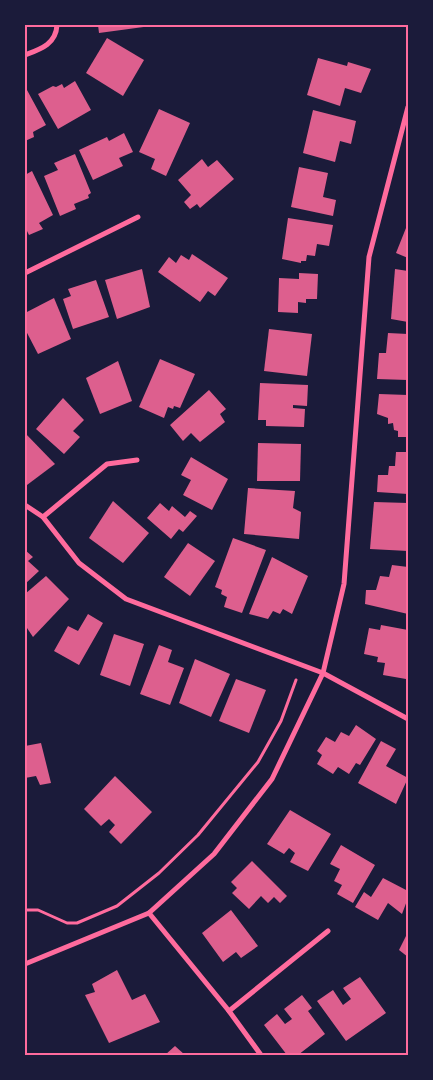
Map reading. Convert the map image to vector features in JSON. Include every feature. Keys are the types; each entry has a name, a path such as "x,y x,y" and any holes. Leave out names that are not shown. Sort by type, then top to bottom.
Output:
{"street":[{"path":"25,55 48,44 57,33 57,25"},
{"path":"25,964 149,912 214,854 272,778 322,673 344,584 369,257 408,107"},
{"path":"25,273 138,217"},
{"path":"43,517 107,464 137,460"},
{"path":"25,505 43,517 79,563 126,599 322,673 408,719"},
{"path":"149,912 229,1011 261,1055"},
{"path":"229,1011 328,931"}],"path":[{"path":"25,910 38,910 67,923 77,923 117,906 159,873 198,835 258,762 281,721 296,680"}],"building":[{"path":"98,25 150,25 151,26 99,33"},
{"path":"107,38 144,60 123,96 86,73"},
{"path":"318,58 347,66 348,62 371,69 361,93 345,88 340,106 307,95"},
{"path":"75,81 91,110 58,129 38,94 53,86 56,87 62,84 64,88"},
{"path":"27,90 46,125 33,132 34,137 25,141 25,91"},
{"path":"159,109 190,123 166,176 151,169 155,159 139,152"},
{"path":"313,110 356,121 351,144 340,141 335,162 303,153"},
{"path":"124,133 133,152 119,158 123,166 93,180 79,150 107,137 109,141"},
{"path":"75,154 91,193 88,195 89,198 74,204 76,209 60,216 44,176 58,170 54,163"},
{"path":"202,159 208,167 217,160 234,179 200,208 197,204 190,209 184,202 191,195 178,180"},
{"path":"299,167 328,173 323,197 336,200 333,216 291,207"},
{"path":"32,171 53,215 39,223 43,229 29,235 25,227 25,175"},
{"path":"288,218 333,225 329,246 317,244 315,256 307,255 306,261 301,261 301,263 282,259"},
{"path":"408,223 408,258 396,253"},
{"path":"192,254 228,278 215,296 208,291 200,302 158,272 169,257 176,263 181,255 189,260"},
{"path":"142,269 150,307 117,319 105,280"},
{"path":"395,269 408,271 408,322 391,319"},
{"path":"299,273 318,274 317,299 306,299 306,303 298,302 298,313 278,312 279,278 299,279"},
{"path":"96,280 109,317 73,329 63,299 71,296 68,289"},
{"path":"54,298 71,339 38,354 25,329 25,313"},
{"path":"269,329 312,334 307,376 264,371"},
{"path":"388,333 408,334 408,380 377,379 379,353 386,353"},
{"path":"160,359 195,374 180,408 174,406 173,409 168,407 164,418 139,407"},
{"path":"118,361 132,401 100,414 86,378"},
{"path":"260,383 308,385 307,406 293,405 293,408 305,409 304,427 266,426 266,420 258,420"},
{"path":"209,390 226,409 220,414 225,422 200,442 191,433 183,441 170,425"},
{"path":"379,394 408,395 408,437 398,437 398,431 394,430 393,423 388,424 388,418 377,414"},
{"path":"63,398 84,420 73,431 80,437 64,454 36,429"},
{"path":"25,433 55,464 27,485 25,483"},
{"path":"258,443 301,444 300,481 257,481"},
{"path":"396,452 408,452 408,494 377,492 378,475 388,475 389,466 395,466"},
{"path":"191,457 228,479 212,510 183,495 191,480 181,475"},
{"path":"248,488 295,491 293,508 301,512 299,539 244,534"},
{"path":"113,501 149,533 123,563 89,538"},
{"path":"374,502 408,503 408,551 370,549"},
{"path":"160,503 169,511 172,506 185,517 190,511 197,516 183,532 179,529 171,539 147,518"},
{"path":"233,538 266,550 242,613 224,607 227,597 221,594 222,590 215,587"},
{"path":"188,543 215,561 190,596 164,577"},
{"path":"25,550 33,557 28,561 39,571 25,584"},
{"path":"272,557 308,576 292,614 283,609 280,614 273,611 268,619 249,614"},
{"path":"392,565 408,567 408,614 365,604 366,590 376,590 380,576 389,577"},
{"path":"46,576 69,599 33,637 25,625 25,594"},
{"path":"88,614 103,623 79,665 54,651 68,626 78,631"},
{"path":"381,625 408,630 406,679 383,675 385,663 377,662 378,657 364,654 369,628 380,630"},
{"path":"114,634 144,644 130,686 100,675"},
{"path":"159,645 172,650 168,662 184,668 170,705 140,694"},
{"path":"195,659 230,674 211,717 179,703"},
{"path":"236,679 266,690 249,733 219,721"},
{"path":"356,725 376,739 360,765 356,763 349,774 338,767 333,774 317,764 322,755 317,751 326,737 335,742 341,732 349,736"},
{"path":"381,741 396,749 386,766 408,778 396,804 358,783"},
{"path":"41,743 51,783 40,785 36,776 25,778 25,746"},
{"path":"115,776 152,812 121,844 109,832 115,825 109,819 101,826 84,809"},
{"path":"290,810 331,834 308,871 290,862 295,853 289,848 284,854 267,844"},
{"path":"341,845 375,865 353,903 337,894 342,885 334,881 340,869 330,864"},
{"path":"252,861 287,896 280,903 274,897 268,903 261,896 249,909 232,893 237,888 231,882"},
{"path":"383,878 408,891 408,898 402,914 388,903 378,920 355,907 364,892 371,897"},
{"path":"231,910 258,946 241,958 236,952 223,962 202,933"},
{"path":"408,932 408,957 399,950"},
{"path":"117,970 132,1000 145,994 160,1022 109,1043 85,995 95,992 92,984"},
{"path":"360,977 386,1013 346,1041 317,1001 333,990 343,1005 351,999 343,988"},
{"path":"302,995 312,1008 308,1011 325,1034 298,1055 287,1055 264,1025 277,1014 285,1024 292,1019 284,1009"},
{"path":"175,1046 185,1055 165,1055"}]}
